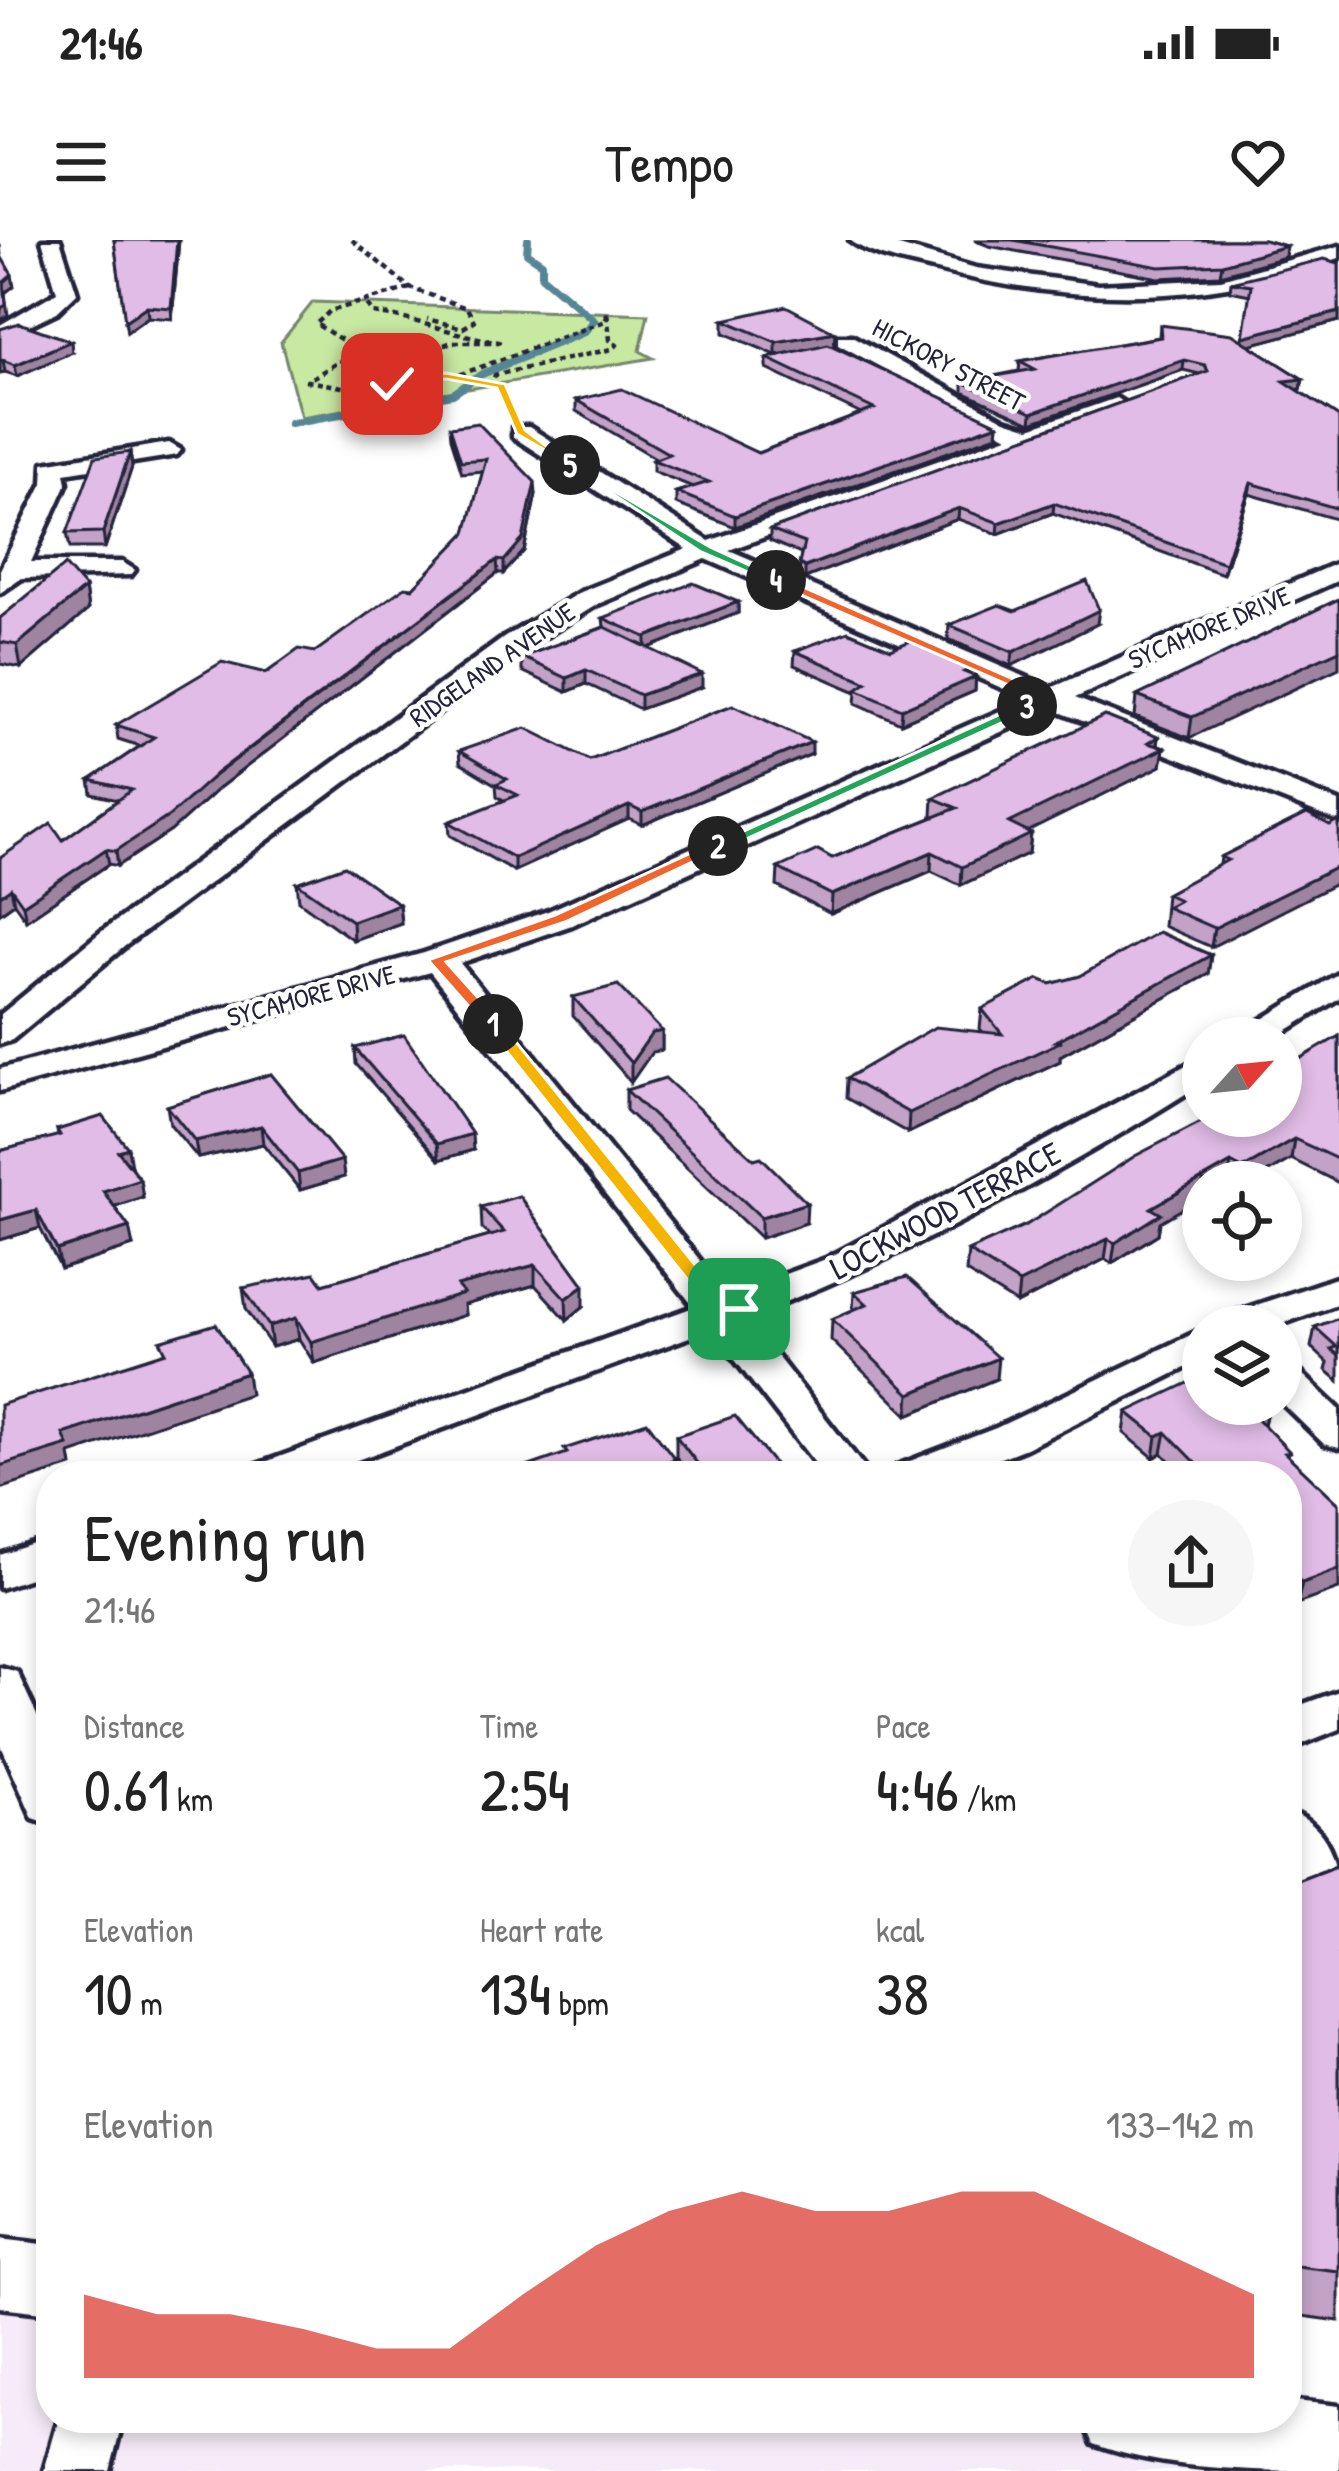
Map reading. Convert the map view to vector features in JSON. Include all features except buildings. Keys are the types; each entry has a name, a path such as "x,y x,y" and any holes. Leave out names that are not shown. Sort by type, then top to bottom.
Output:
{"main road":[{"path":"0,2273 36,2277"},
{"path":"1247,2433 1339,2444"}],"street":[{"path":"0,333 50,308 67,293 51,240"},
{"path":"859,240 973,276 1124,291 1229,283 1339,252"},
{"name":"HICKORY STREET","path":"845,340 997,425 1029,435"},
{"name":"RIDGELAND AVENUE","path":"0,1033 113,939 515,643 589,598 706,550 1151,393"},
{"path":"520,432 706,550 1047,697 1339,813"},
{"path":"8,578 55,483 52,468 169,450"},
{"path":"0,518 36,525"},
{"path":"8,578 122,570"},
{"name":"SYCAMORE DRIVE","path":"0,1080 436,960 560,918 1339,570"},
{"path":"436,960 454,975 837,1461"},
{"path":"1284,1017 1339,983"},
{"name":"LOCKWOOD TERRACE","path":"312,1461 840,1268 1127,1115 1182,1080"},
{"path":"1294,1305 1339,1289"},
{"path":"952,1461 1011,1438 1182,1352"},
{"path":"1302,1398 1339,1434"},
{"path":"0,1572 36,1559"},
{"path":"0,1685 36,1769"},
{"path":"1302,1725 1339,1709"},
{"path":"1302,1851 1328,1886"},
{"path":"77,2471 88,2433"}],"path":[{"path":"352,240 410,288 467,308 474,321 463,328 373,313 365,304"},
{"path":"410,288 329,311 316,324 358,346 343,355 502,386 520,432"},
{"path":"349,357 308,381 361,390 400,377 446,376 508,357 585,324 605,321 607,311 616,345 612,349 514,369 489,382"},
{"path":"396,364 452,342 499,342 452,334 425,320"}],"shaded area":[{"path":"0,2253 36,2257 36,2433 1274,2433 1339,2443 1339,2471 0,2471"}],"green space":[{"path":"313,302 648,314 640,351 653,358 301,417 281,342"}],"waterway":[{"path":"290,423 453,394 482,374 584,332 594,320 542,276 542,263 527,253 528,240"}],"route":[{"path":"392,384 400,377 446,376 502,386 520,432 706,550 1047,697 560,918 436,960 454,975 724,1314 739,1309"}]}
